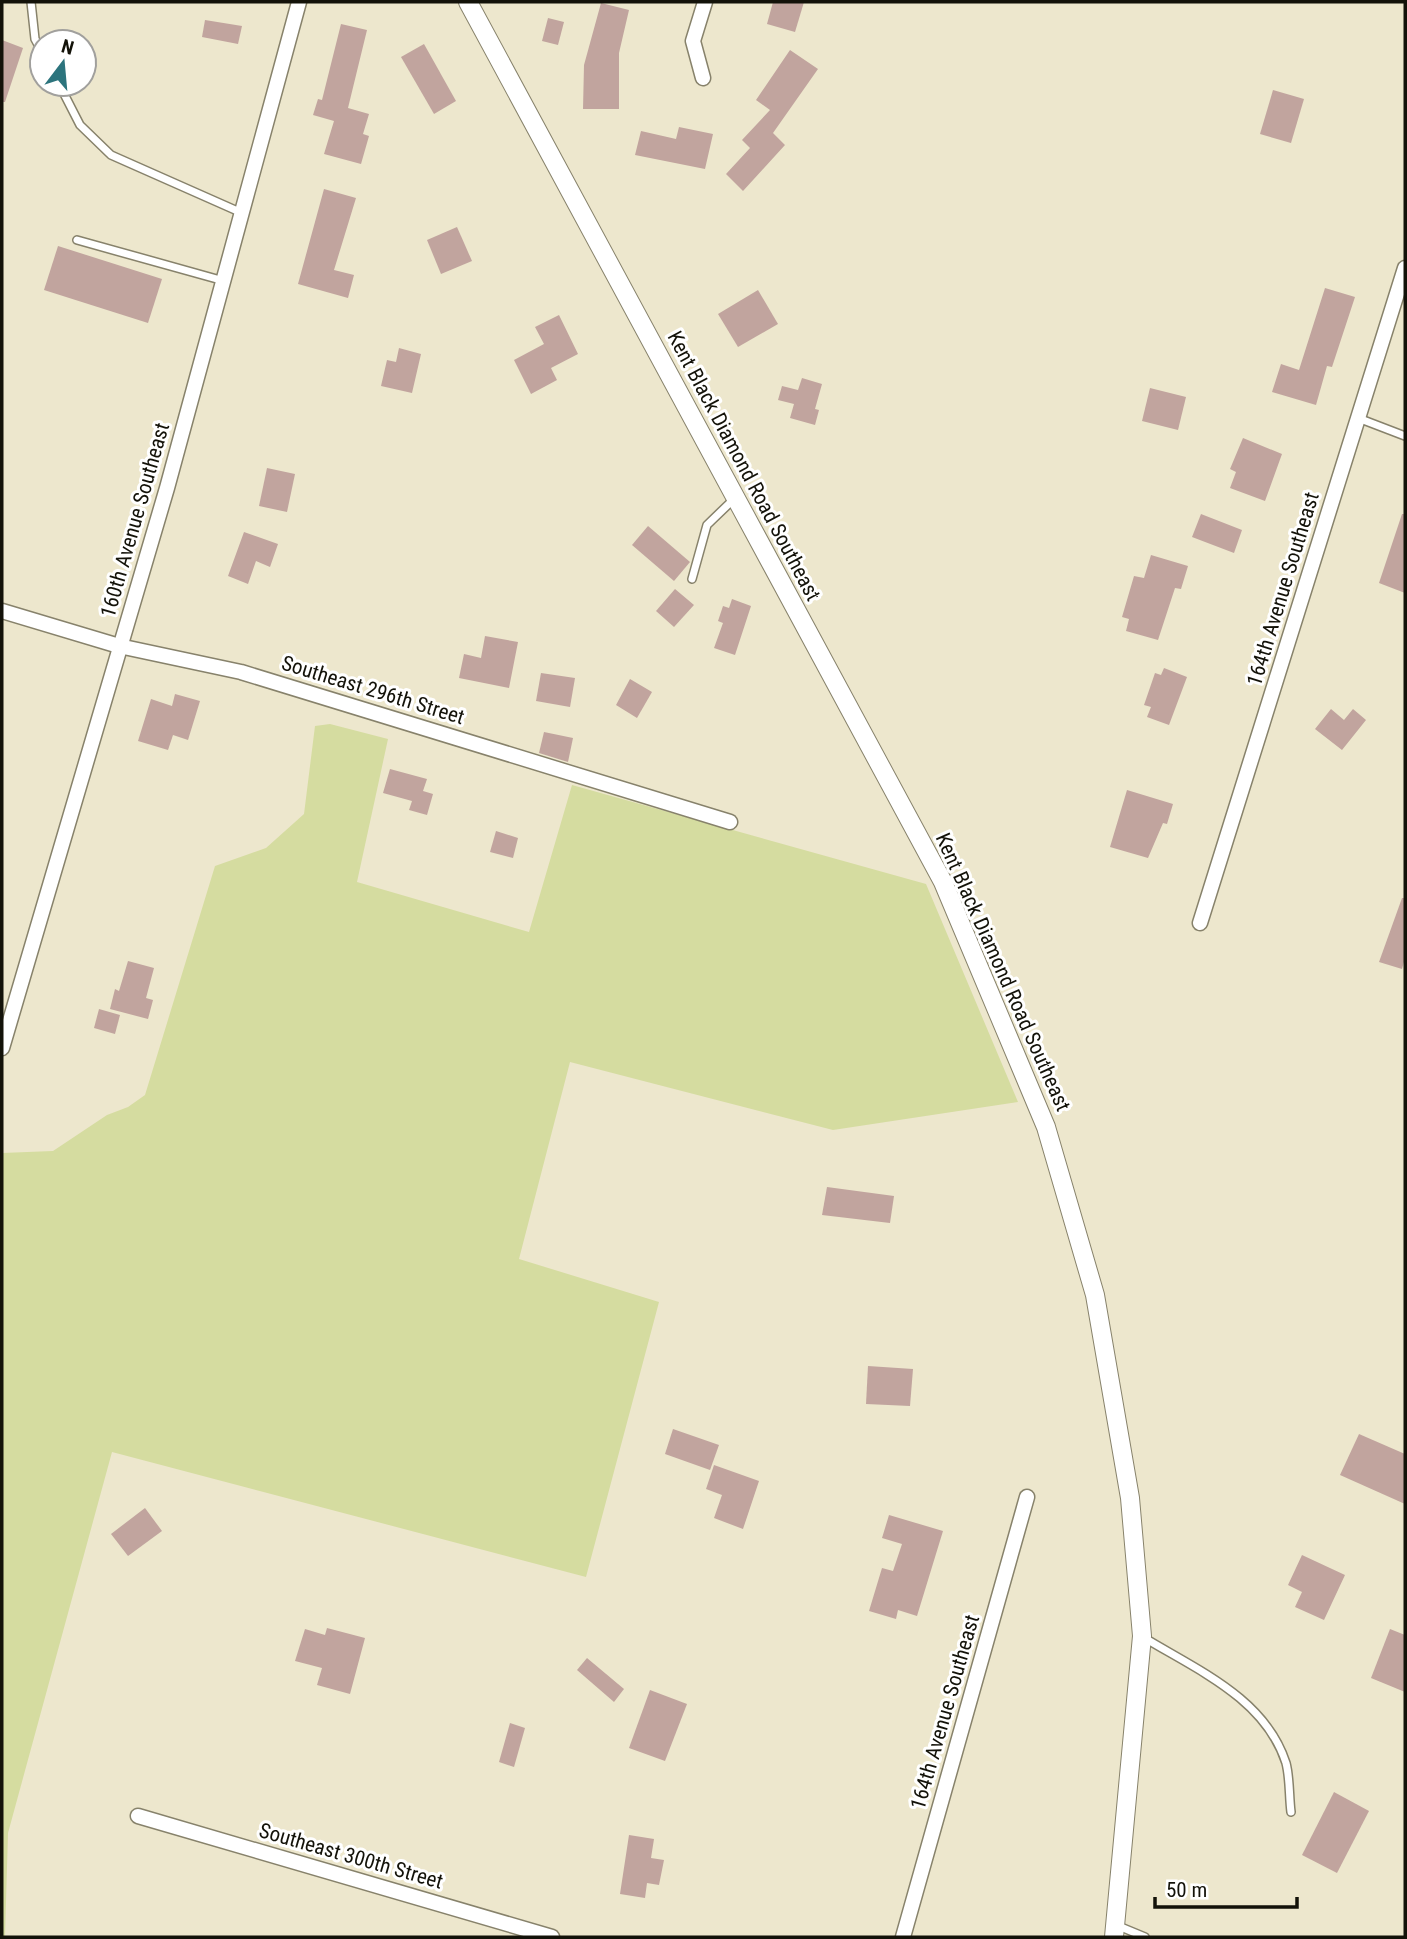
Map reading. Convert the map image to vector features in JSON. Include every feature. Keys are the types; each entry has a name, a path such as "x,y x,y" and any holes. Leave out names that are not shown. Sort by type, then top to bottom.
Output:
{"street":[{"name":"160th Avenue Southeast","path":"2,1048 167,488 299,2"},
{"name":"Kent Black Diamond Road Southeast","path":"468,2 943,881 1046,1127 1096,1295 1130,1498 1142,1636 1114,1931"},
{"path":"703,78 694,41 705,2"},
{"name":"164th Avenue Southeast","path":"1200,923 1405,268"},
{"name":"Southeast 296th Street","path":"2,611 119,646 241,672 730,822"},
{"name":"164th Avenue Southeast","path":"903,1937 1027,1497"},
{"name":"Southeast 300th Street","path":"138,1816 552,1937"}],"lane":[{"path":"32,2 34,28"},
{"path":"66,98 80,125 111,155 151,170 242,213"},
{"path":"77,240 224,281"},
{"path":"1358,418 1405,436"},
{"path":"692,579 708,525 735,497"},
{"path":"1142,1636 1242,1698 1266,1724 1286,1764 1291,1812"},
{"path":"1114,1931 1146,1937"}],"green space":[{"path":"330,724 388,739 357,882 529,932 572,785 926,884 1018,1102 833,1130 570,1062 519,1259 659,1302 586,1577 112,1452 8,1833 5,1937 2,1937 2,1153 53,1151 107,1115 128,1107 145,1095 215,866 266,848 304,814 315,726"}],"building":[{"path":"773,2 804,2 795,32 767,24"},
{"path":"601,3 629,10 619,53 619,109 583,109 584,65"},
{"path":"548,18 564,22 558,45 542,41"},
{"path":"205,20 242,26 238,44 202,37"},
{"path":"341,24 367,30 348,108 369,114 363,134 369,136 361,164 324,154 334,121 313,115 318,99 322,100"},
{"path":"2,40 23,48 5,102 2,102"},
{"path":"424,44 456,101 434,114 401,57"},
{"path":"790,50 818,69 773,133 785,145 743,191 726,174 750,148 742,140 770,110 756,100"},
{"path":"1273,90 1304,99 1291,143 1260,134"},
{"path":"679,127 713,134 705,169 635,155 641,131 676,139"},
{"path":"324,189 356,198 334,270 354,275 348,298 298,284"},
{"path":"457,227 472,261 441,274 427,240"},
{"path":"58,246 162,279 148,323 44,290"},
{"path":"1325,288 1355,297 1332,367 1327,366 1316,405 1272,392 1281,364 1299,370"},
{"path":"758,290 778,324 738,347 718,314"},
{"path":"559,315 578,354 551,368 557,380 531,394 514,360 544,344 535,327"},
{"path":"399,348 421,354 412,393 381,386 387,360 396,362"},
{"path":"802,378 822,384 815,409 819,410 815,425 790,418 794,404 778,400 782,386 798,390"},
{"path":"1150,388 1186,397 1178,430 1142,421"},
{"path":"1243,438 1282,454 1265,501 1230,488 1236,472 1230,469"},
{"path":"267,468 295,474 287,512 259,506"},
{"path":"1201,514 1242,530 1234,553 1192,537"},
{"path":"1402,514 1405,514 1405,593 1379,583"},
{"path":"648,526 690,562 674,581 632,545"},
{"path":"244,532 278,544 270,567 256,561 248,584 228,576"},
{"path":"1151,555 1188,566 1181,589 1175,588 1158,640 1126,631 1129,619 1122,617 1134,576 1144,578"},
{"path":"675,589 694,605 674,627 656,611"},
{"path":"732,599 751,606 735,655 714,648 723,623 718,621 723,606 729,608"},
{"path":"485,636 518,642 509,688 459,678 464,654 481,658"},
{"path":"1164,668 1187,677 1169,725 1147,717 1151,707 1144,705 1155,673 1161,675"},
{"path":"541,673 575,678 570,707 536,701"},
{"path":"630,679 652,692 637,718 616,705"},
{"path":"175,694 200,701 188,740 173,735 168,750 138,741 151,699 172,706"},
{"path":"1331,709 1344,720 1353,709 1366,720 1342,750 1315,729"},
{"path":"544,732 573,738 568,762 539,753"},
{"path":"390,769 427,779 423,791 433,794 427,815 409,810 412,801 383,793"},
{"path":"1127,790 1173,804 1167,824 1163,823 1148,858 1110,847"},
{"path":"496,831 518,838 513,858 490,852"},
{"path":"1402,898 1405,898 1405,958 1402,969 1379,962"},
{"path":"128,961 154,968 146,998 153,1000 148,1019 110,1009 115,989 119,991"},
{"path":"99,1009 120,1015 115,1034 94,1028"},
{"path":"827,1187 894,1196 890,1223 822,1215"},
{"path":"868,1366 913,1369 910,1406 866,1404"},
{"path":"673,1429 719,1445 710,1470 665,1454"},
{"path":"1359,1434 1405,1454 1405,1504 1340,1475"},
{"path":"714,1465 759,1481 743,1529 714,1518 722,1495 706,1489"},
{"path":"145,1508 162,1531 128,1556 111,1534"},
{"path":"889,1515 943,1531 917,1616 898,1610 896,1619 869,1611 882,1568 893,1571 902,1544 882,1538"},
{"path":"1302,1555 1345,1575 1324,1620 1295,1607 1302,1592 1288,1585"},
{"path":"327,1628 365,1638 350,1694 317,1685 322,1668 295,1661 305,1629 325,1635"},
{"path":"1390,1629 1405,1635 1405,1692 1371,1678"},
{"path":"587,1658 624,1689 614,1702 577,1670"},
{"path":"650,1690 687,1704 665,1761 629,1748"},
{"path":"510,1723 525,1728 514,1767 499,1762"},
{"path":"1334,1792 1369,1811 1337,1873 1302,1855"},
{"path":"629,1835 654,1839 651,1858 664,1860 659,1885 647,1883 645,1898 620,1894"}]}
